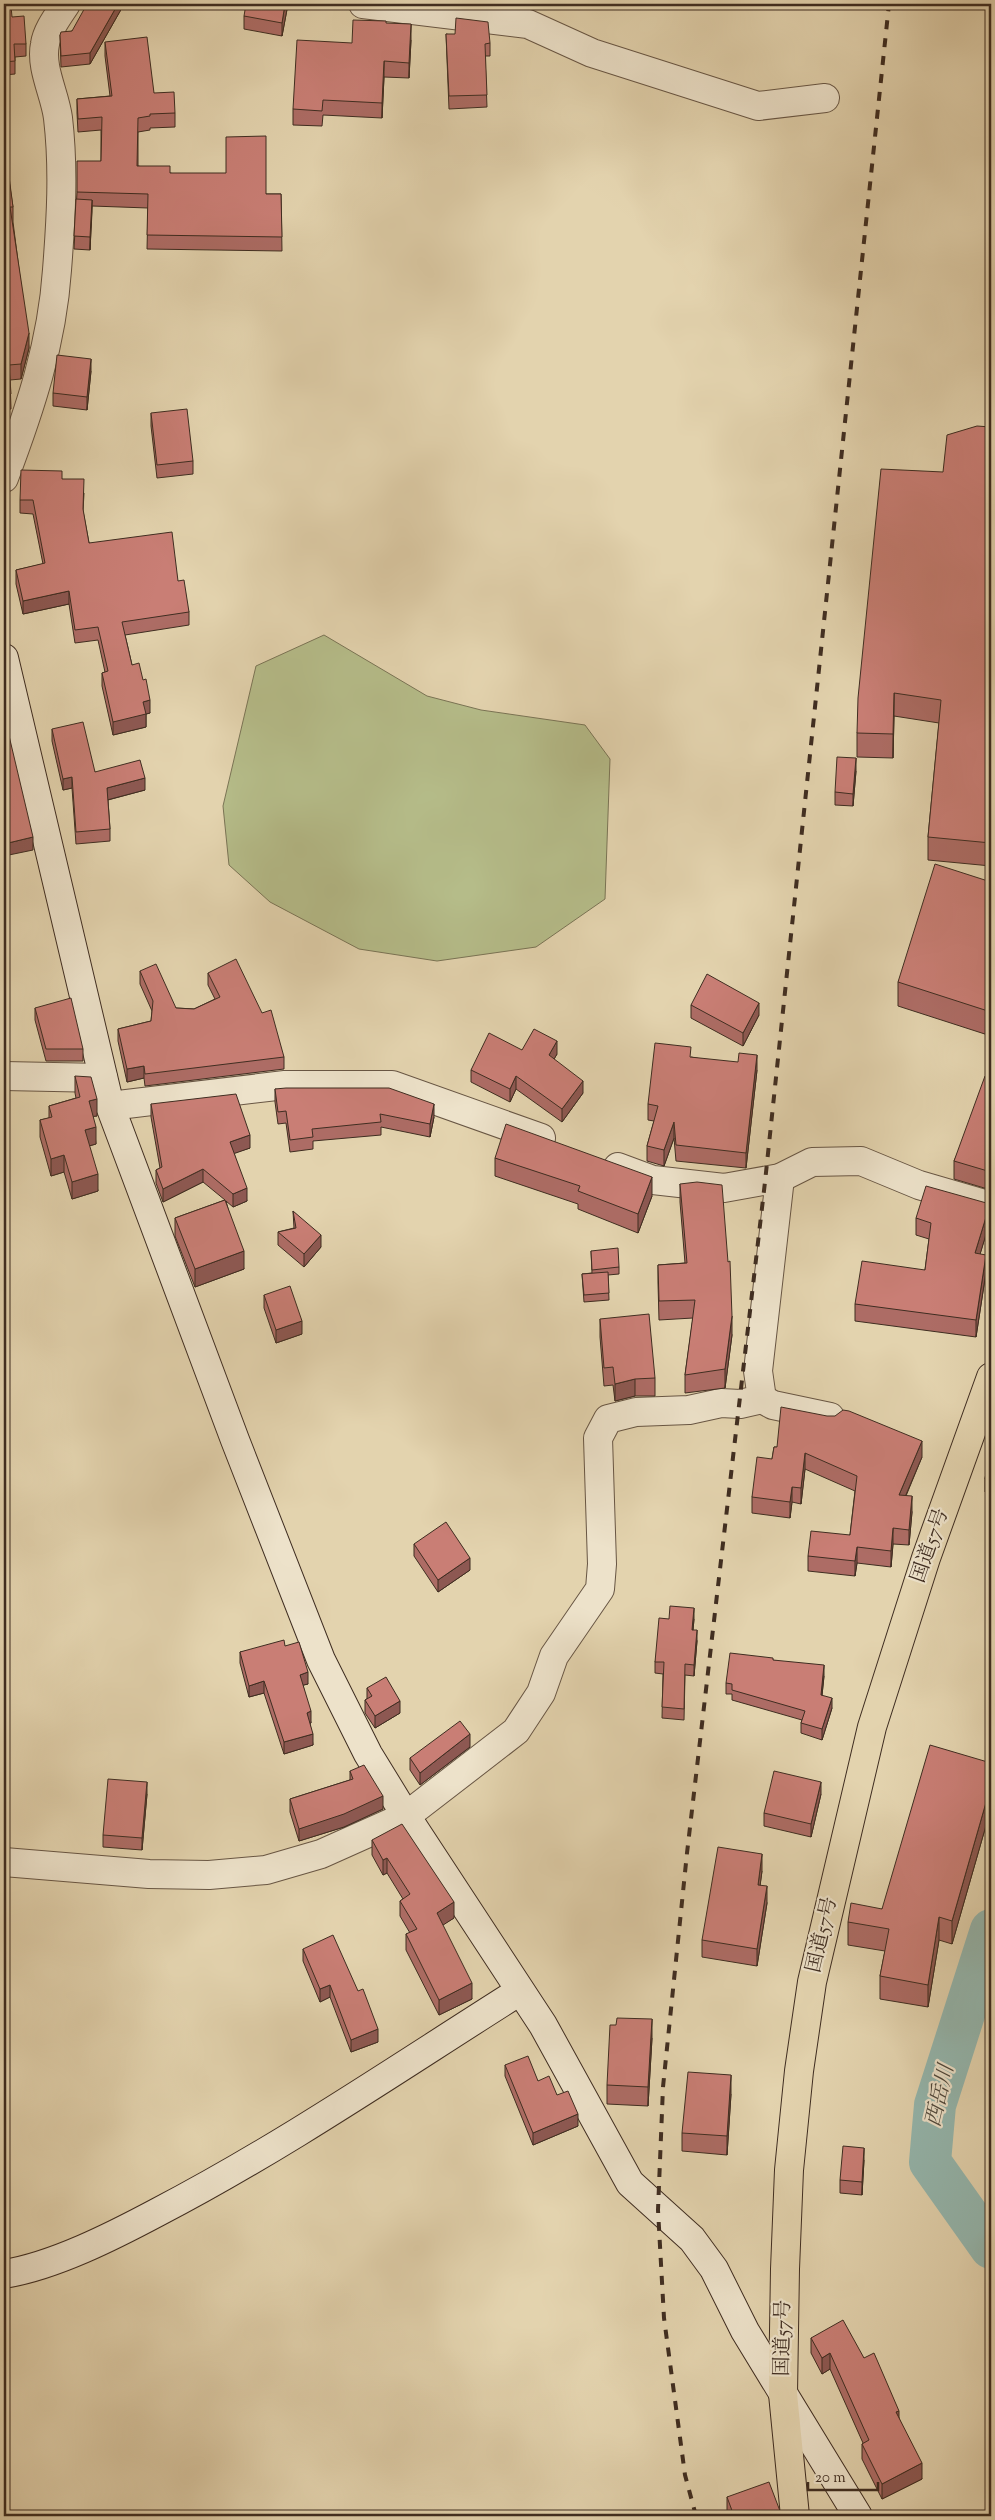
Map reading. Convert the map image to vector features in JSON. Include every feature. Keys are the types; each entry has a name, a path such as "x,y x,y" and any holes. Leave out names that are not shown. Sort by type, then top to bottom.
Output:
{"highway":[{"name":"国道57号","path":"795,2516 783,2394 790,2170 800,2071 812,1982 872,1727 926,1558 991,1377"}],"street":[{"path":"4,478 25,422 49,337 57,272 63,184 58,117 46,69 44,43 66,4"},
{"path":"363,4 528,24 592,52 758,106 825,98"},
{"path":"4,658 110,1106 235,1440 321,1660 368,1754 406,1816 543,2025 630,2183 692,2239 714,2270 745,2331 858,2516"},
{"path":"4,1076 104,1078"},
{"path":"110,1106 285,1085 392,1085 565,1147"},
{"path":"592,1157 654,1180 724,1188 780,1178 812,1162 861,1161 919,1185 991,1206"},
{"path":"762,1399 758,1371 780,1178"},
{"path":"4,1862 149,1874 209,1876 266,1870 321,1854 406,1816 516,1731 541,1693 554,1656 592,1604 600,1589 602,1564 598,1438 608,1419 636,1412 689,1410 721,1403 740,1404 762,1399 773,1405 830,1417"},
{"path":"4,2274 22,2271 108,2238 216,2182 520,1991"}],"green space":[{"path":"324,635 427,696 481,710 585,725 610,759 605,899 536,947 437,961 359,949 270,902 229,865 223,806 256,666"}],"building":[{"path":"87,4 118,4 90,53 61,56 61,32 72,31"},
{"path":"246,4 285,4 282,23 244,16"},
{"path":"4,6 11,6 12,17 24,16 26,44 14,44 15,61 4,62"},
{"path":"456,18 488,22 490,43 485,44 487,95 449,96 446,34 455,34"},
{"path":"353,20 411,24 409,63 384,61 382,103 323,100 322,111 293,109 297,40 352,43"},
{"path":"147,37 154,93 174,92 175,113 150,114 150,116 138,118 137,166 170,166 170,173 226,173 226,137 266,136 266,194 281,194 282,237 147,235 148,194 77,192 77,161 101,161 102,117 78,119 77,99 112,96 105,42"},
{"path":"4,147 13,207 10,207 29,333 21,364 9,365 11,394 4,395"},
{"path":"76,199 92,200 90,237 74,236"},
{"path":"57,355 91,359 87,397 53,393"},
{"path":"187,409 193,461 157,465 151,413"},
{"path":"977,426 991,427 991,843 928,837 941,700 894,693 893,734 857,733 858,698 881,469 943,472 947,435"},
{"path":"21,470 62,471 62,479 84,479 83,509 89,543 172,532 178,581 184,580 189,612 122,622 132,665 139,663 143,680 146,679 150,700 143,702 146,714 113,722 102,673 108,671 98,627 75,630 69,591 23,601 16,570 45,563 33,500 20,500"},
{"path":"83,722 95,772 140,760 145,778 107,788 110,829 76,832 72,777 63,779 52,729"},
{"path":"4,723 6,723 33,837 4,844"},
{"path":"837,757 856,758 853,794 835,792"},
{"path":"935,864 991,882 991,1012 898,982"},
{"path":"236,959 262,1013 271,1010 284,1057 145,1074 144,1066 127,1069 118,1029 151,1021 153,1001 140,971 156,964 176,1008 194,1009 220,997 208,973"},
{"path":"707,974 759,1003 743,1033 691,1005"},
{"path":"71,998 83,1049 46,1049 35,1008"},
{"path":"534,1029 557,1041 549,1055 583,1081 562,1109 516,1076 510,1089 471,1070 489,1033 522,1050"},
{"path":"655,1043 691,1047 690,1057 738,1062 739,1053 757,1055 746,1153 676,1145 674,1122 664,1150 647,1146 658,1106 648,1104"},
{"path":"75,1076 91,1077 97,1099 89,1101 96,1127 85,1130 98,1174 72,1182 64,1155 51,1159 40,1120 52,1117 49,1106 80,1097"},
{"path":"985,1076 991,1078 991,1172 954,1161"},
{"path":"389,1088 434,1104 430,1124 380,1114 381,1122 312,1129 313,1137 290,1140 286,1111 278,1112 275,1089"},
{"path":"236,1094 250,1135 230,1142 247,1188 233,1194 203,1169 163,1189 156,1170 162,1167 151,1104"},
{"path":"506,1124 652,1177 638,1214 578,1191 580,1186 495,1158"},
{"path":"697,1182 722,1185 728,1262 730,1261 732,1316 725,1369 685,1375 695,1300 659,1301 658,1265 687,1263 680,1184"},
{"path":"926,1186 990,1204 975,1253 986,1255 976,1320 855,1304 862,1261 925,1270 931,1223 916,1218"},
{"path":"225,1200 244,1251 195,1269 175,1218"},
{"path":"293,1211 321,1235 304,1254 278,1232 296,1228"},
{"path":"618,1248 619,1267 592,1270 591,1251"},
{"path":"608,1272 609,1293 584,1295 582,1274"},
{"path":"290,1286 302,1321 276,1330 264,1295"},
{"path":"649,1314 655,1378 635,1379 615,1384 613,1367 604,1368 600,1319"},
{"path":"781,1407 827,1416 835,1416 843,1410 849,1411 922,1441 899,1495 912,1496 909,1530 893,1528 891,1551 857,1547 855,1561 808,1556 811,1531 850,1535 857,1476 805,1453 801,1488 792,1487 790,1502 752,1497 757,1457 772,1459 774,1447 777,1447"},
{"path":"991,1441 991,1480 985,1479"},
{"path":"446,1522 470,1558 438,1580 414,1544"},
{"path":"670,1606 694,1608 692,1630 697,1630 694,1665 685,1664 684,1709 662,1707 664,1662 655,1662 659,1618 669,1619"},
{"path":"284,1640 285,1646 299,1642 308,1672 300,1675 311,1711 307,1713 313,1734 284,1742 264,1681 249,1686 240,1652"},
{"path":"730,1653 824,1665 821,1695 832,1698 822,1729 801,1723 805,1711 732,1690 732,1684 726,1683"},
{"path":"386,1677 400,1701 375,1716 365,1700 372,1696 367,1688"},
{"path":"460,1721 470,1734 420,1773 410,1758"},
{"path":"930,1745 991,1763 991,1785 952,1921 939,1917 928,1985 880,1976 889,1929 848,1922 851,1903 882,1909"},
{"path":"364,1765 383,1796 344,1814 299,1829 290,1799 353,1779 350,1771"},
{"path":"774,1771 821,1782 811,1824 764,1813"},
{"path":"108,1779 147,1782 142,1838 103,1835"},
{"path":"402,1824 454,1902 437,1913 472,1983 439,2000 406,1934 417,1929 400,1901 410,1894 387,1858 383,1860 372,1840"},
{"path":"718,1847 762,1854 758,1885 767,1886 757,1949 702,1940"},
{"path":"333,1935 358,1991 363,1989 378,2029 351,2040 330,1985 320,1989 303,1949"},
{"path":"617,2018 652,2019 648,2087 607,2085 610,2025 616,2025"},
{"path":"528,2056 538,2081 549,2076 557,2095 568,2091 578,2114 533,2133 505,2065"},
{"path":"688,2072 731,2075 727,2136 682,2133"},
{"path":"843,2146 864,2148 862,2182 840,2180"},
{"path":"843,2320 864,2358 874,2353 899,2411 896,2412 922,2463 882,2484 862,2444 869,2440 830,2353 822,2358 811,2338"},
{"path":"769,2482 780,2511 766,2516 734,2516 727,2497"}],"waterway":[{"name":"西岳川","path":"991,1930 935,2105 930,2162 991,2248"}],"railway":[{"path":"696,2516 685,2475 664,2318 658,2210 663,2087 687,1853 765,1182 889,4"}]}
